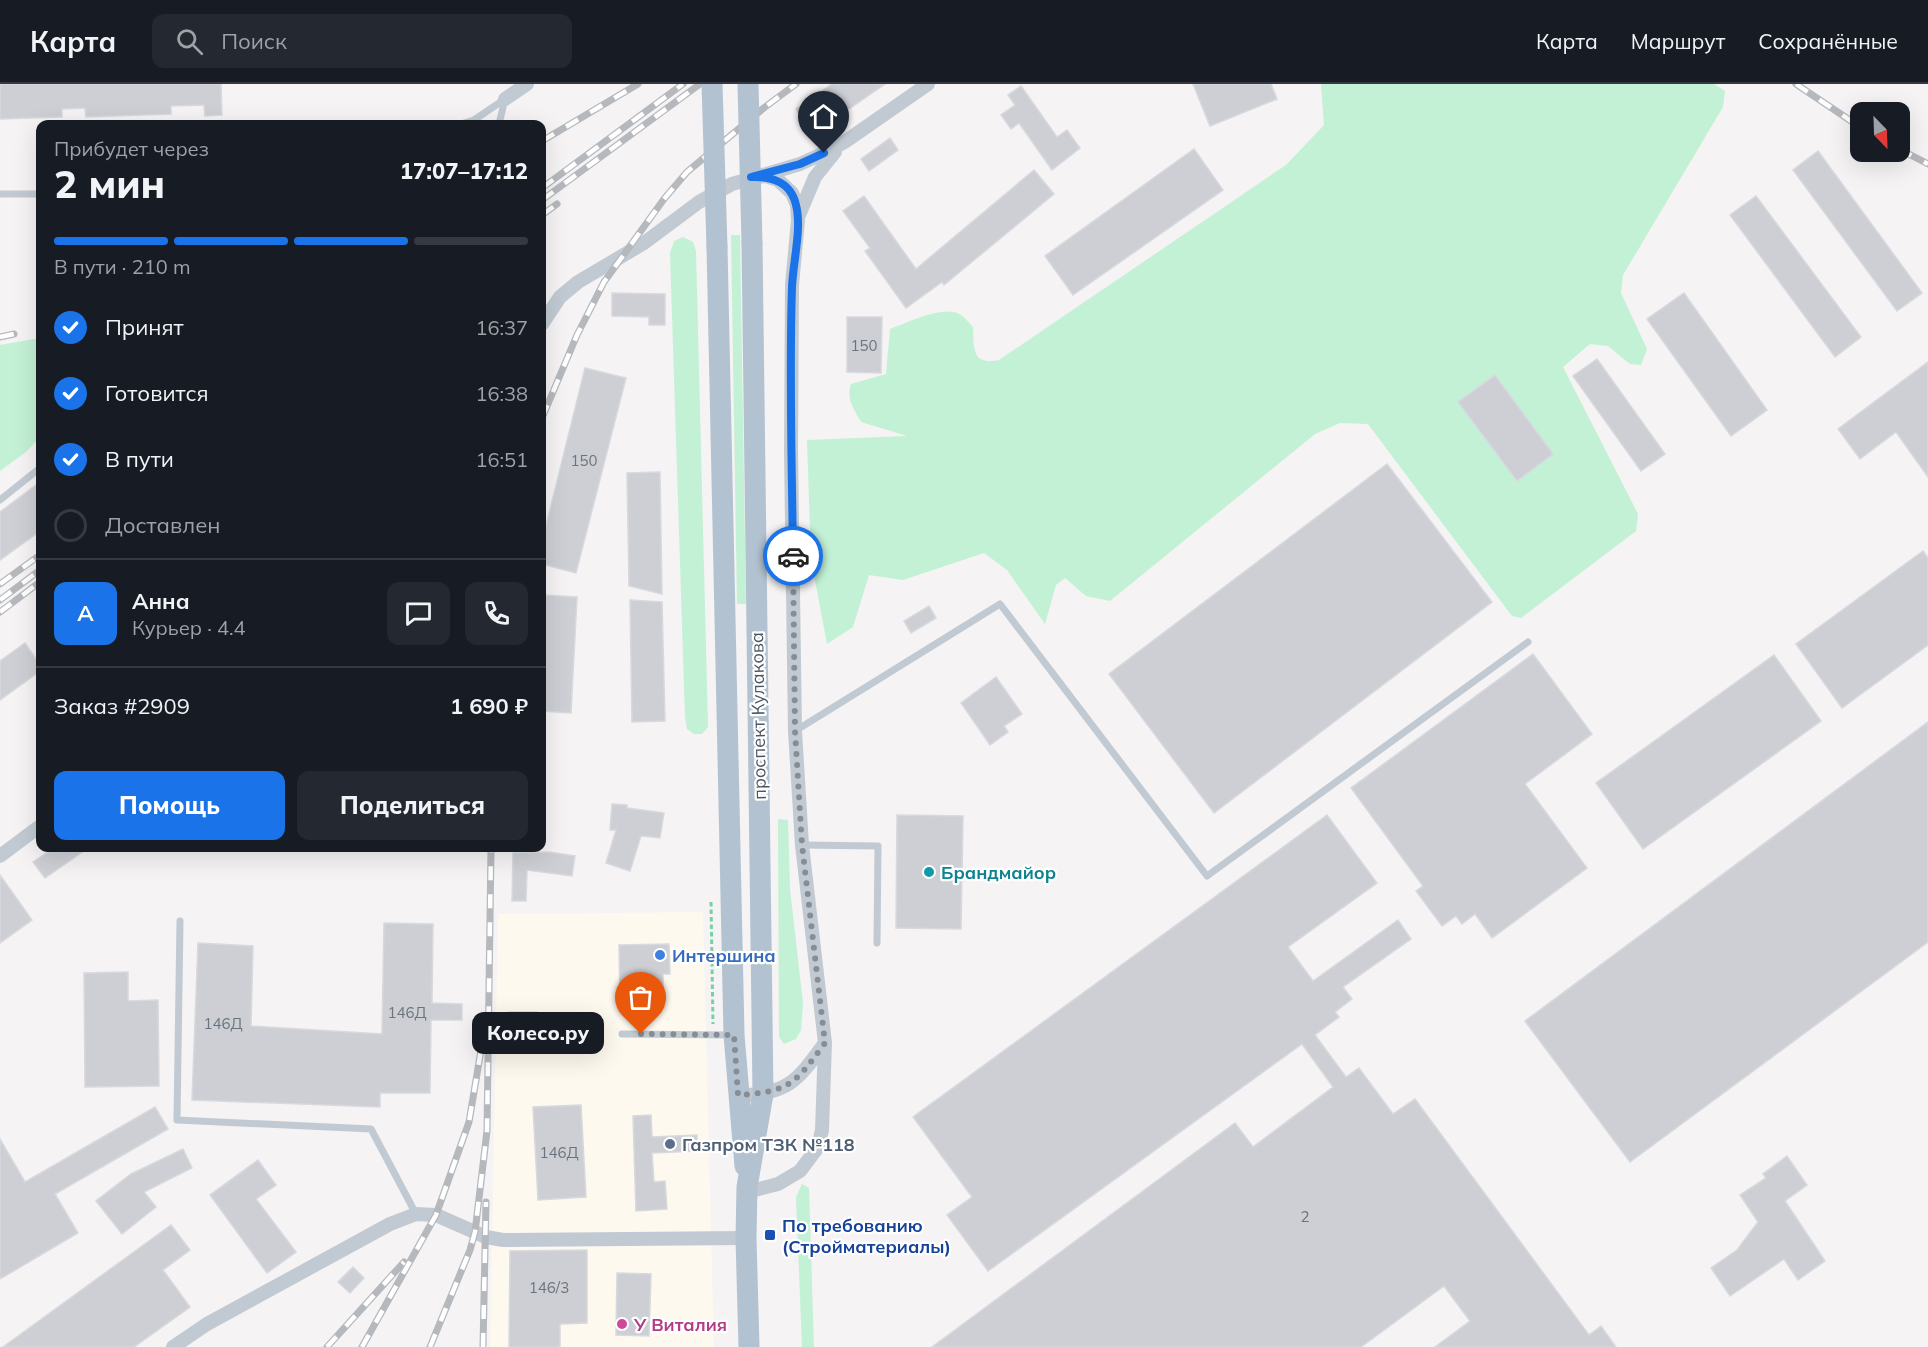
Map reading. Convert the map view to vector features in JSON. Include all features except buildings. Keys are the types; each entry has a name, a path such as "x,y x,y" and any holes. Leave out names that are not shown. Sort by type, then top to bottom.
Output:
{"main road":[{"name":"проспект Кулакова","path":"712,84 734,1035 747,1190 749,1347"},
{"name":"проспект Кулакова","path":"747,1190 763,1094 748,84"}],"street":[{"path":"505,99 527,84"},
{"path":"546,318 560,297 578,282 644,243 699,202 732,184 800,164 824,153 846,141 928,84"},
{"path":"798,220 807,191 815,177 828,159 846,141"},
{"path":"747,1190 778,1184 800,1171 818,1147 822,1130 825,1043 802,845 795,731 791,452 792,285 798,220 797,205 792,193 778,180 766,176 751,177"},
{"path":"0,856 36,829"},
{"path":"738,1095 763,1094 781,1090 794,1081 825,1043"},
{"path":"173,1347 207,1324 380,1230 417,1214 436,1215 486,1237 503,1240 746,1238"}],"lane":[{"path":"474,120 505,99"},
{"path":"500,120 505,99"},
{"path":"0,194 36,194"},
{"path":"0,500 36,471"},
{"path":"795,731 1000,604 1207,876 1528,642"},
{"path":"802,845 878,846 877,943"},
{"path":"180,921 177,1120 371,1129 417,1214"},
{"path":"622,1034 734,1035"}],"shaded area":[{"path":"703,912 714,1347 490,1347 498,914"}],"green space":[{"path":"1321,84 1714,84 1725,91 1723,107 1623,275 1621,293 1647,349 1641,365 1630,364 1608,346 1590,344 1563,367 1638,514 1636,531 1521,618 1512,616 1368,424 1340,423 1315,434 1110,601 1086,596 1065,578 1056,585 1045,624 1007,570 984,553 903,580 869,575 853,627 827,644 811,559 807,440 907,436 861,422 853,408 849,394 851,384 886,374 890,329 935,313 952,312 963,316 973,327 974,348 979,357 983,360 999,360 1286,165 1324,125"},
{"path":"731,235 740,235 746,604 737,604"},
{"path":"683,237 693,242 696,251 708,727 702,734 694,734 687,729 685,717 670,253 674,241"},
{"path":"36,339 36,441 26,452 0,471 0,345"},
{"path":"778,819 788,820 790,889 803,1003 801,1030 796,1039 784,1044 779,1037"},
{"path":"802,1184 809,1188 814,1347 802,1347 796,1197"}],"railway":[{"path":"546,139 638,84"},
{"path":"546,185 683,84"},
{"path":"546,197 700,84"},
{"path":"546,409 577,335 604,282 664,199 687,172 796,84"},
{"path":"1796,84 1850,120"},
{"path":"1910,155 1928,164"},
{"path":"546,212 557,204"},
{"path":"0,337 14,334"},
{"path":"0,584 36,558"},
{"path":"0,600 36,573"},
{"path":"0,612 36,585"},
{"path":"430,1347 470,1250 475,1232 487,1131 491,852"},
{"path":"362,1347 436,1215 469,1122 482,1044"},
{"path":"483,1347 486,1202"},
{"path":"327,1347 404,1262"}],"way so far":[{"path":"641,1034 734,1035 738,1095 763,1094 781,1090 794,1081 825,1043 802,845 795,731 793,556"}],"place":[{"name":"Брандмайор","path":"929,872"},
{"name":"Интершина","path":"660,955"},
{"name":"Колесо.ру","path":"641,1034"},
{"name":"Газпром ТЗК №118","path":"670,1144"},
{"name":"По требованию (Стройматериалы)","path":"770,1235"},
{"name":"У Виталия","path":"622,1324"}],"route":[{"path":"793,556 792,285 798,220 797,205 792,193 778,180 766,176 751,177 800,164 824,153"}]}
